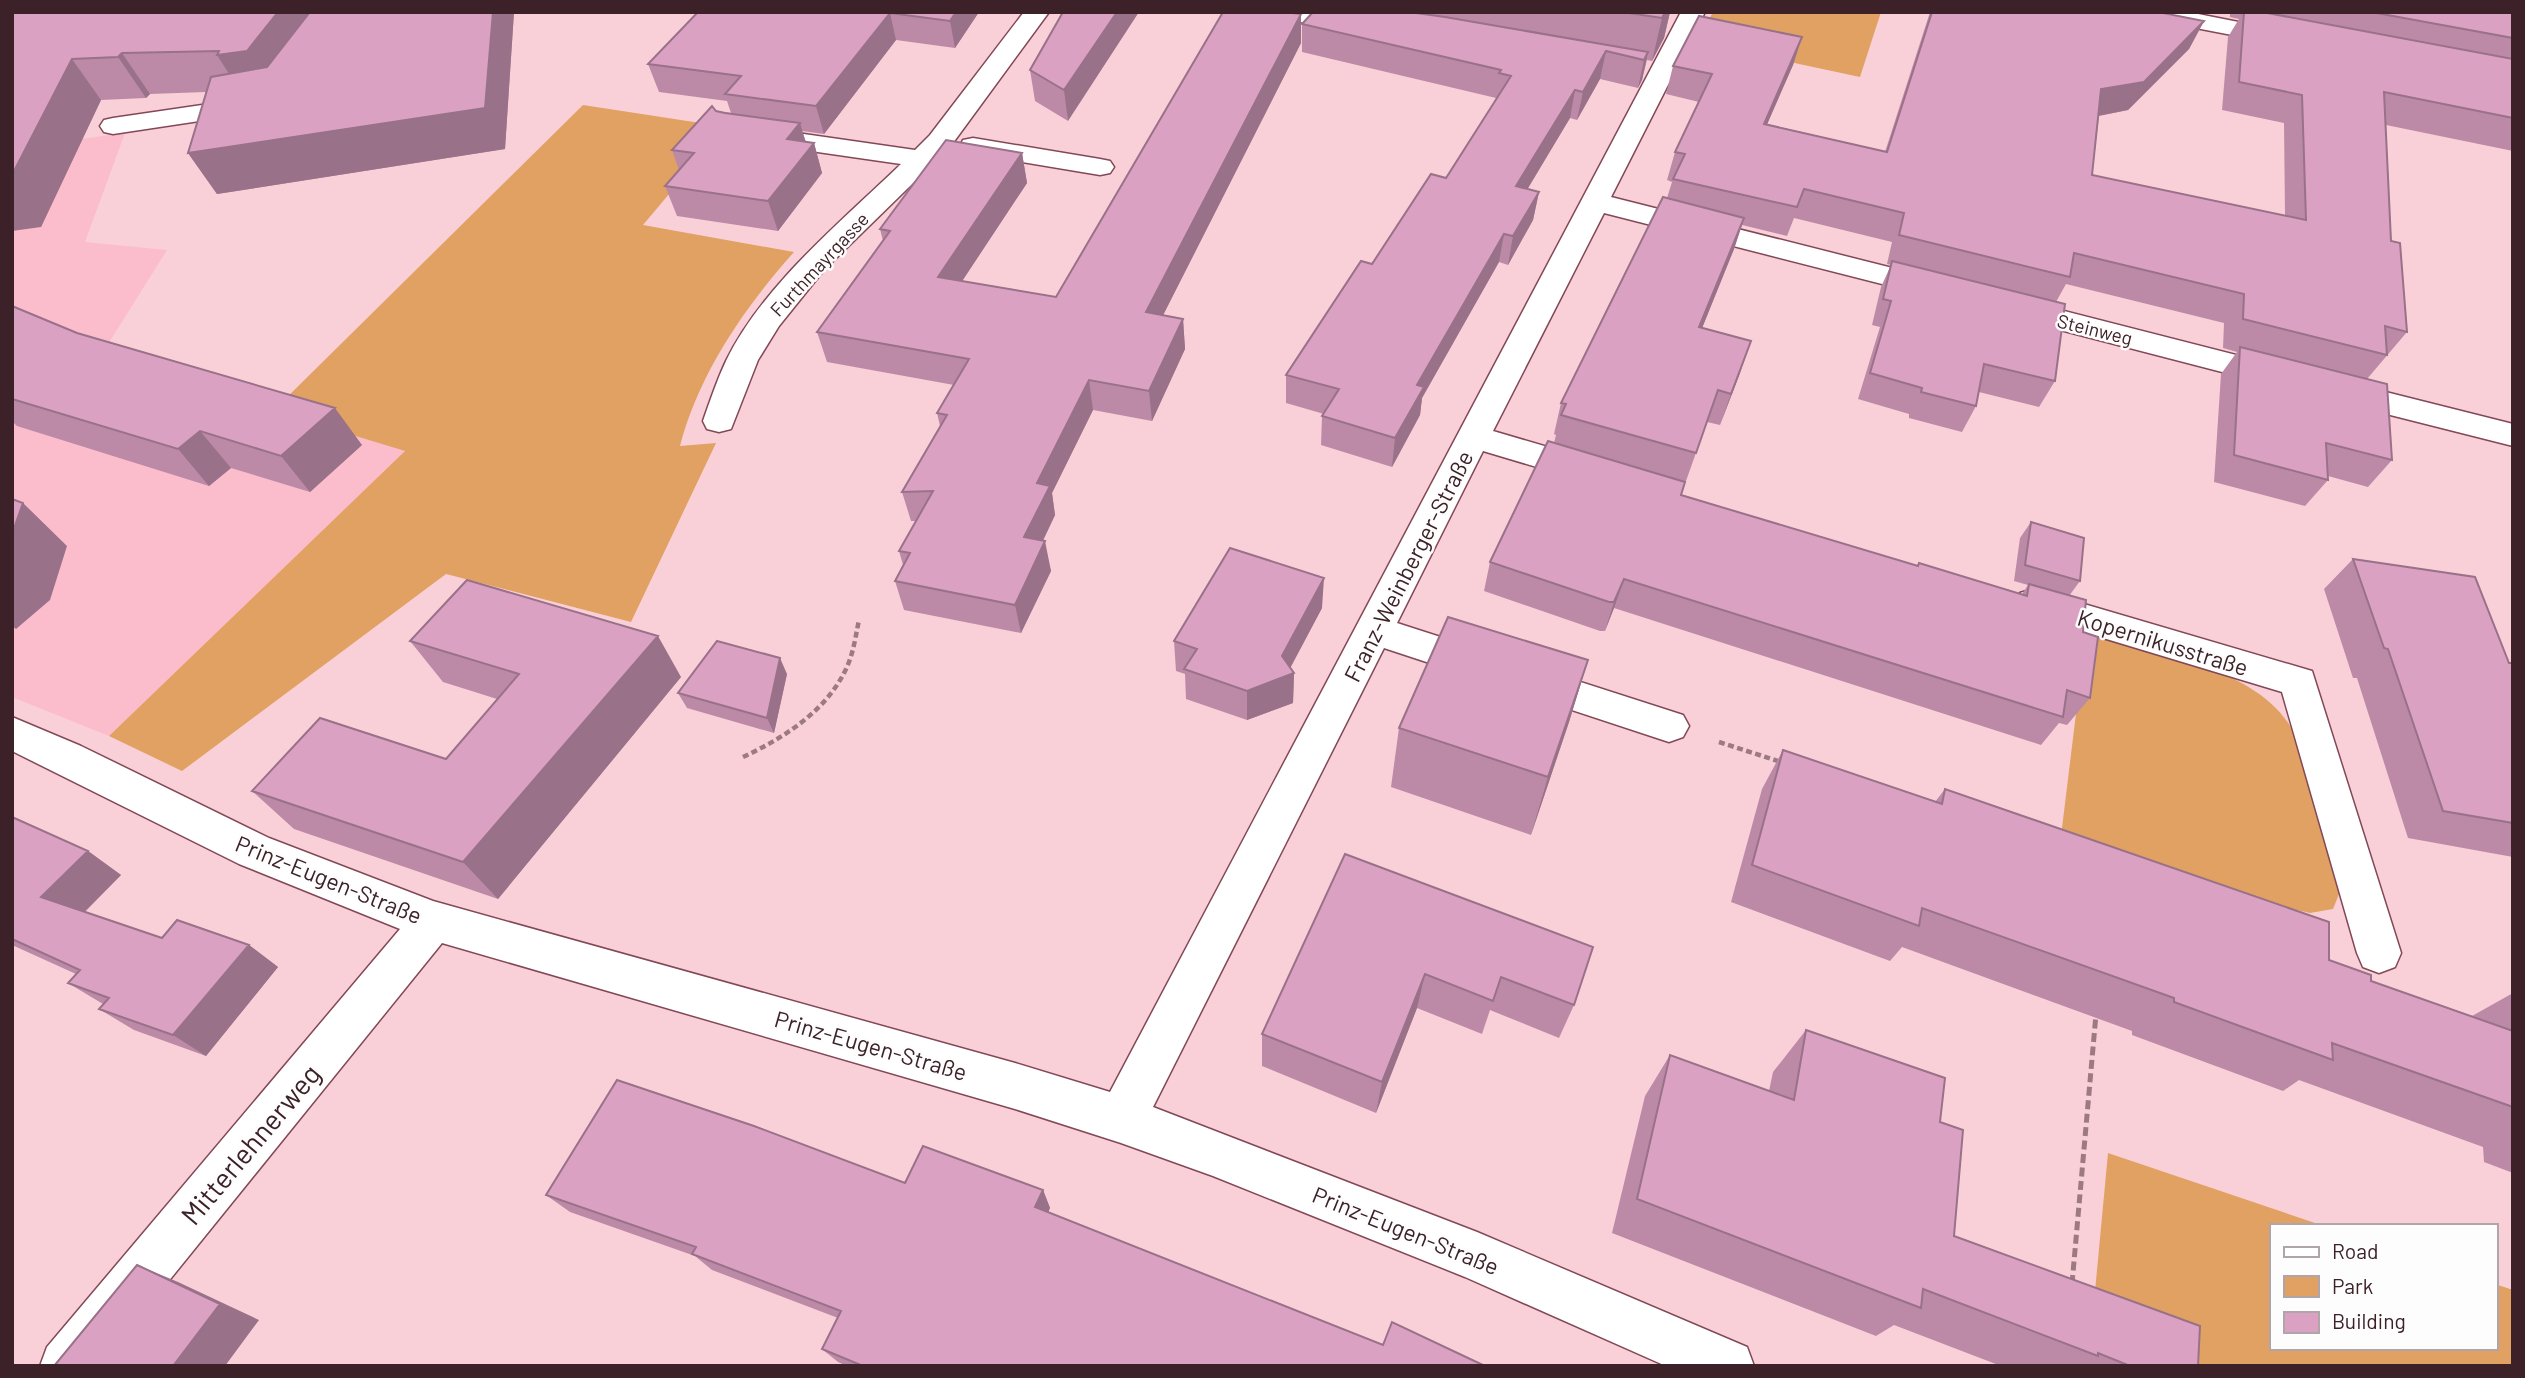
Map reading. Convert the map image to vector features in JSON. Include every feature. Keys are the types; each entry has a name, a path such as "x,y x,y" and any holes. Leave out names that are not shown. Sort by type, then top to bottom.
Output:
{"street":[{"name":"Furthmayrgasse","path":"719,421 742,360 767,320 814,264 930,150 1038,12"},
{"name":"Franz-Weinberger-Straße","path":"1121,1119 1597,202 1652,71 1693,12"},
{"path":"2149,12 2308,42"},
{"path":"1290,13 1379,25"},
{"path":"113,127 268,103"},
{"path":"736,132 1100,167"},
{"name":"Steinweg","path":"1597,202 2513,435"},
{"path":"1474,437 1627,482"},
{"name":"Kopernikusstraße","path":"2005,595 2298,682 2378,953"},
{"path":"1374,630 1669,726"},
{"name":"Prinz-Eugen-Straße","path":"12,733 339,888 433,921 1121,1119 1213,1152 1477,1258 1728,1366"},
{"name":"Mitterlehnerweg","path":"66,1366 433,921"}],"path":[{"path":"743,757 775,744 825,700 848,666 859,620"},
{"path":"1669,726 1789,764"},
{"path":"2071,1296 2096,1006"}],"shaded area":[{"path":"125,133 85,242 167,250 100,357 405,451 109,736 12,697 12,148"}],"green space":[{"path":"1713,12 1881,12 1860,77 1697,42"},
{"path":"583,105 707,124 717,137 643,225 794,252 741,318 699,393 680,446 716,443 631,622 446,574 182,771 109,736 405,451 273,411"},
{"path":"2086,632 2199,664 2253,689 2274,706 2294,733 2306,766 2341,889 2333,909 2310,913 2258,901 2061,836"},
{"path":"2108,1153 2318,1224 2270,1224 2270,1350 2497,1350 2497,1285 2513,1290 2513,1366 2088,1366"}],"building":[{"path":"12,12 278,12 247,51 217,55 219,51 122,53 118,57 72,59 12,175"},
{"path":"310,12 493,12 485,108 188,153 211,77 267,67"},
{"path":"698,12 956,12 950,21 890,13 816,106 725,94 741,76 648,64"},
{"path":"1063,12 1117,12 1064,90 1030,70"},
{"path":"1223,12 1301,14 1146,312 1183,319 1149,391 1089,380 1037,483 1050,486 1024,537 1045,541 1015,605 895,581 910,553 899,551 933,491 902,492 947,415 937,413 969,359 817,332 890,231 880,229 946,140 1022,153 938,277 1056,297"},
{"path":"1313,12 1409,12 1648,52 1644,60 1606,51 1583,92 1575,90 1516,186 1539,192 1513,236 1504,234 1417,385 1424,387 1395,438 1322,416 1339,389 1286,375 1361,261 1372,264 1431,174 1446,178 1511,76 1499,73 1501,70 1302,24"},
{"path":"1622,12 1665,12 1662,18"},
{"path":"1932,12 2158,12 2204,21 2144,82 2101,89 2092,175 2306,220 2302,95 2239,82 2244,12 2262,12 2513,59 2513,118 2384,92 2391,241 2400,243 2407,332 2385,326 2387,355 2243,319 2244,294 2074,253 2070,277 1899,235 1904,213 1804,189 1797,207 1673,179 1685,154 1675,152 1712,74 1673,66 1699,16 1802,37 1764,124 1887,152"},
{"path":"2371,12 2513,12 2513,38"},
{"path":"712,106 716,111 725,113 800,123 787,139 814,143 768,201 665,186 694,153 672,150"},
{"path":"1663,197 1744,218 1699,327 1751,341 1731,394 1718,390 1696,453 1561,415 1566,404 1561,403"},
{"path":"1892,261 2065,304 2055,381 1984,364 1976,406 1921,392 1922,388 1870,373 1891,301 1883,299"},
{"path":"12,306 77,333 335,408 281,456 200,431 178,449 12,399"},
{"path":"2240,347 2387,384 2392,460 2326,443 2328,480 2234,455"},
{"path":"1548,441 1685,482 1681,495 1918,566 1919,563 2027,596 2029,584 2086,600 2083,632 2098,637 2090,698 2067,690 2063,717 1624,579 1614,602 1609,602 1490,562"},
{"path":"12,499 23,503 12,534"},
{"path":"2031,522 2084,538 2080,581 2025,565"},
{"path":"1230,548 1324,578 1282,656 1294,673 1247,691 1184,669 1197,649 1174,641"},
{"path":"2353,559 2475,577 2509,663 2513,663 2513,823 2443,811 2388,649 2384,648"},
{"path":"467,580 658,636 463,862 252,791 320,718 446,759 519,674 410,641"},
{"path":"1448,617 1588,660 1548,777 1399,728"},
{"path":"717,641 780,658 767,718 678,693"},
{"path":"1783,750 1942,804 1945,789 2329,922 2329,960 2371,975 2371,981 2513,1031 2513,1107 2332,1043 2333,1060 2174,1002 2174,998 1922,908 1919,926 1752,865"},
{"path":"12,817 88,851 41,897 162,938 177,920 249,945 173,1035 99,1009 109,998 68,983 80,970 12,939"},
{"path":"1345,854 1593,947 1574,1005 1501,977 1493,1001 1425,974 1382,1082 1262,1034"},
{"path":"1806,1030 1945,1078 1940,1122 1963,1130 1954,1236 2200,1326 2198,1366 2130,1366 1923,1289 1921,1308 1637,1199 1670,1055 1794,1100"},
{"path":"617,1080 754,1126 905,1183 923,1146 1043,1190 1035,1207 1383,1345 1392,1322 1485,1366 863,1366 822,1349 841,1311 692,1254 696,1247 546,1195"},
{"path":"137,1265 220,1304 173,1366 54,1366"}]}
